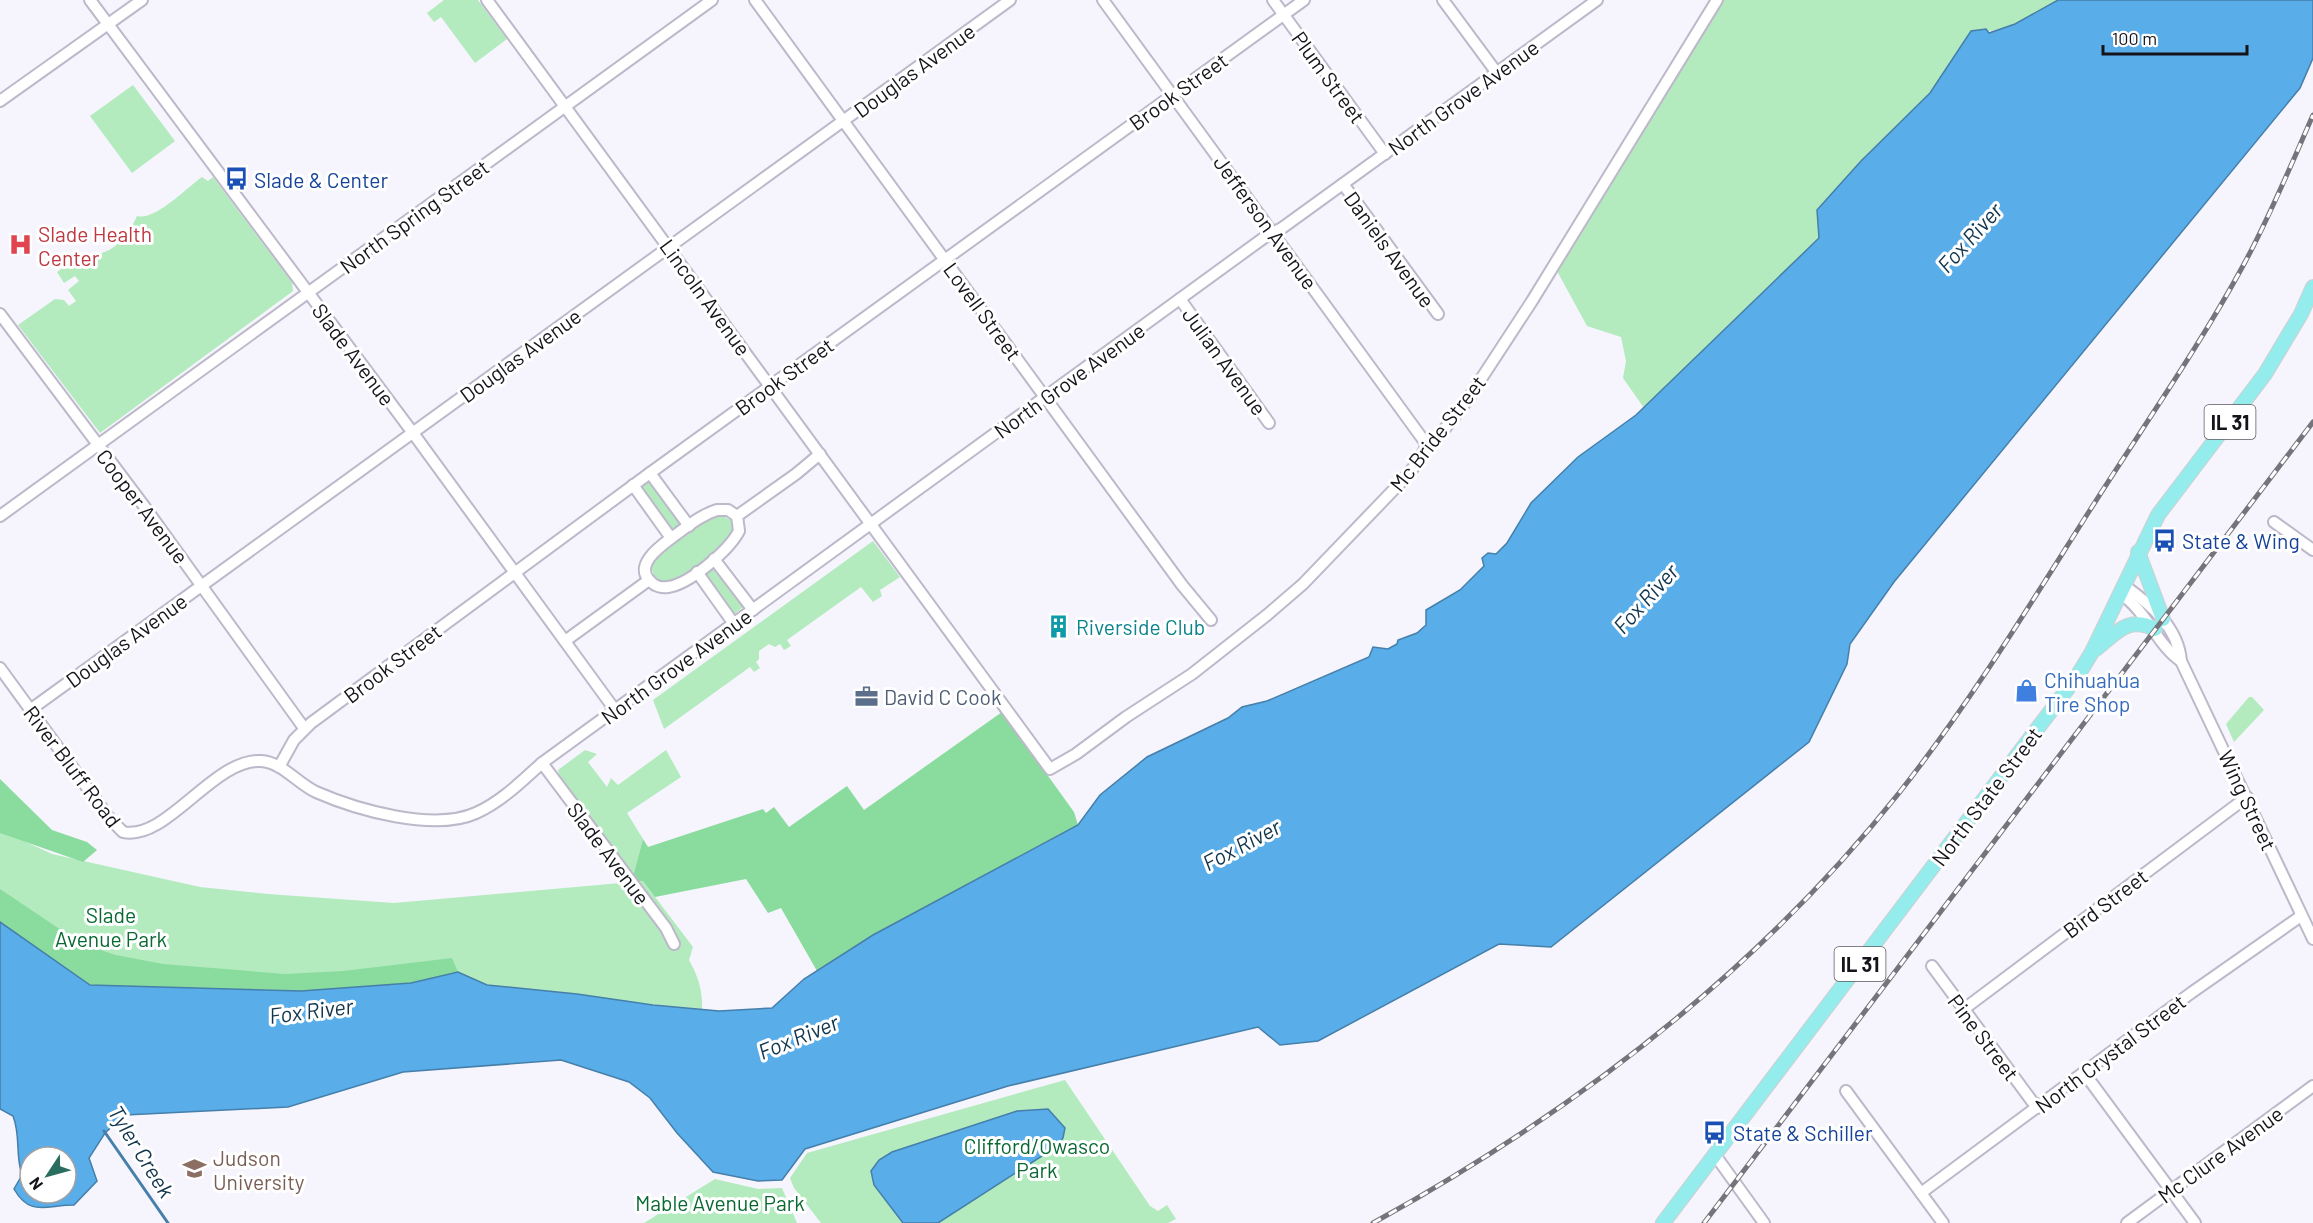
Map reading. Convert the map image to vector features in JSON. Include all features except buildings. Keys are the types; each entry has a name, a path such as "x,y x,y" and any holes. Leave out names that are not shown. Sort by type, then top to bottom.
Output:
{"main road":[{"name":"North State Street","path":"1663,1223 2057,704 2092,652 2123,590 2138,552 2158,515 2265,374 2313,288"},
{"path":"2092,652 2127,625 2159,624 2138,552"}],"street":[{"name":"Slade Avenue","path":"90,0 413,432 615,710"},
{"path":"0,101 142,0"},
{"name":"Lincoln Avenue","path":"487,0 1050,769"},
{"name":"North Spring Street","path":"0,516 712,0"},
{"name":"Lovell Street","path":"755,0 1182,585 1211,620"},
{"name":"Douglas Avenue","path":"30,710 1010,0"},
{"name":"Jefferson Avenue","path":"1103,0 1427,445"},
{"name":"Plum Street","path":"1273,0 1385,154"},
{"name":"Brook Street","path":"279,767 294,740 304,728 633,485 1304,0"},
{"path":"1443,0 1497,73"},
{"name":"North Grove Avenue","path":"542,763 1180,299 1597,0"},
{"name":"Mc Bride Street","path":"1050,769 1076,754 1126,717 1192,675 1267,615 1303,584 1418,462 1427,445 1439,436 1466,402 1532,302 1717,0"},
{"name":"Daniels Avenue","path":"1343,184 1438,314"},
{"name":"Julian Avenue","path":"1180,299 1269,423"},
{"name":"Cooper Avenue","path":"0,314 202,585 304,728"},
{"path":"737,516 804,469 820,454"},
{"path":"650,473 689,526"},
{"path":"633,485 671,538"},
{"path":"717,510 728,510 737,516 739,531 733,542 697,572 666,588 649,580 646,570 648,560 671,538 717,510"},
{"path":"2274,522 2313,550"},
{"path":"714,559 753,610"},
{"path":"697,572 734,624"},
{"path":"565,640 649,580"},
{"name":"Wing Street","path":"2123,590 2159,624 2180,650 2181,661 2313,939"},
{"name":"River Bluff Road","path":"0,668 110,819 123,832 144,832 239,765 262,761 279,767 314,791 347,804 408,817 447,819 459,818 484,809 542,763"},
{"name":"Slade Avenue","path":"542,763 666,928 674,944"},
{"name":"Bird Street","path":"1964,1010 2247,797"},
{"name":"North Crystal Street","path":"1921,1193 2085,1074 2191,993 2301,916"},
{"name":"Pine Street","path":"1932,966 2037,1108"},
{"path":"2085,1074 2195,1223"},
{"name":"Mc Clure Avenue","path":"2127,1223 2313,1086"},
{"path":"1846,1091 1943,1223"},
{"path":"1715,1155 1764,1223"}],"green space":[{"path":"444,0 478,0 507,39 475,63 441,17 434,22 427,13"},
{"path":"1724,0 2058,0 2006,27 1971,31 1930,93 1861,161 1819,238 1644,408 1623,378 1626,361 1621,337 1587,326 1557,271"},
{"path":"133,85 175,141 132,173 90,116"},
{"path":"202,177 208,181 213,177 292,282 293,291 100,433 18,325 55,299 64,300 69,306 76,301 68,290 79,281 75,276 64,283 57,272 71,262 94,265 94,255 109,250 121,241 137,216 152,214 161,209"},
{"path":"650,481 681,522 680,527 670,529 641,488"},
{"path":"721,515 732,521 734,530 713,555 691,571 670,581 662,582 654,576 651,566 662,551 703,521"},
{"path":"873,541 900,577 880,590 882,596 873,602 861,587 787,640 791,646 784,650 780,644 775,647 769,644 759,651 759,659 756,662 760,668 754,672 750,667 664,729 653,700"},
{"path":"712,568 743,607 733,615 704,576"},
{"path":"2249,697 2252,697 2264,710 2234,742 2226,724"},
{"path":"1002,712 1074,812 1078,825 873,935 817,971 781,908 768,913 746,879 655,897 643,881 637,881 633,876 643,839 648,847 763,809 766,813 774,807 789,827 847,786 864,810"},
{"path":"585,750 597,754 588,762 607,787 611,778 618,785 666,750 681,777 627,813 643,839 633,876 560,778 558,770"},
{"path":"0,779 52,830 87,842 97,850 83,862 0,833"},
{"name":"Slade Avenue Park","path":"0,830 52,854 200,887 268,894 394,903 643,881 693,947 689,960 699,984 702,1010 487,985 458,972 381,985 301,991 90,985 0,922"},
{"path":"0,889 82,944 116,955 163,964 285,974 343,971 452,958 458,972 411,983 301,991 90,985 0,922"},
{"name":"Clifford/Owasco Park","path":"1065,1080 1150,1206 1158,1211 1167,1205 1176,1219 1168,1223 821,1223 794,1188 790,1178 807,1153"},
{"name":"Mable Avenue Park","path":"715,1179 758,1189 782,1188 797,1223 644,1223"}],"water":[{"name":"Fox River","path":"2058,0 2313,0 2313,58 2300,88 1894,582 1850,644 1847,664 1809,742 1551,947 1499,944 1318,1041 1280,1045 1258,1027 1008,1086 805,1149 782,1180 758,1181 713,1172 677,1133 650,1098 629,1082 561,1060 403,1072 288,1107 125,1115 105,1133 89,1158 97,1181 78,1201 78,1145 18,1146 13,1116 0,1109 0,922 90,985 301,991 411,983 458,972 487,985 577,994 653,1005 719,1011 772,1008 804,979 873,935 1078,825 1100,795 1147,757 1228,718 1242,707 1267,701 1369,657 1373,647 1388,649 1397,644 1398,640 1417,633 1426,625 1426,610 1460,590 1484,566 1482,558 1488,553 1496,554 1507,543 1531,503 1578,457 1636,415 1819,238 1817,210 1861,161 1930,93 1971,31 1986,29 1989,33 2015,24"},
{"path":"1048,1109 1065,1128 1063,1138 1056,1147 938,1223 903,1223 874,1185 871,1171 879,1160 892,1152 1017,1111"},
{"path":"18,1182 18,1195 14,1189"},
{"path":"31,1205 74,1205 40,1208"}],"waterway":[{"name":"Tyler Creek","path":"104,1131 168,1223"}],"railway":[{"path":"1373,1223 1520,1134 1590,1086 1658,1034 1723,979 1785,921 1844,859 1899,793 1975,689 2189,358 2254,246 2313,115"},
{"path":"1704,1223 2313,422"}],"place":[{"name":"Slade & Center","path":"236,179"},
{"name":"Slade Health Center","path":"20,245"},
{"name":"State & Wing","path":"2164,540"},
{"name":"Riverside Club","path":"1058,626"},
{"name":"Chihuahua Tire Shop","path":"2026,691"},
{"name":"David C Cook","path":"866,696"},
{"name":"State & Schiller","path":"1715,1132"},
{"name":"Judson University","path":"195,1169"}]}
